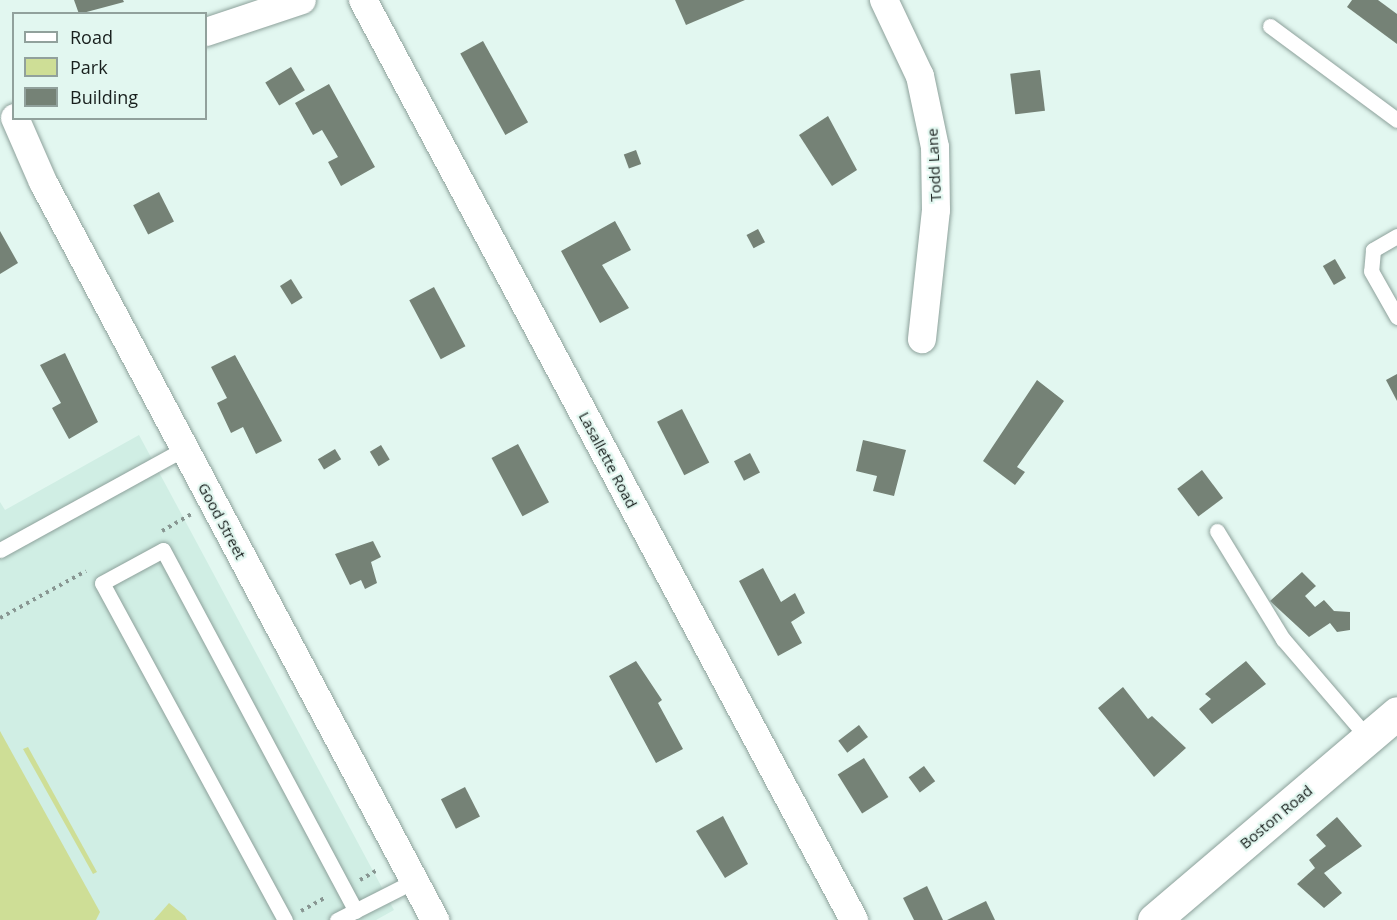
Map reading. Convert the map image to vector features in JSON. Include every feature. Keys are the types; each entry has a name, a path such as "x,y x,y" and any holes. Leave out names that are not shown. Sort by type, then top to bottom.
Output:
{"main road":[{"name":"Boston Road","path":"1154,920 1366,737 1397,713"}],"street":[{"path":"207,32 302,0"},
{"name":"Lasallette Road","path":"363,0 854,920"},
{"name":"Todd Lane","path":"884,0 920,76 935,147 937,193 922,339"},
{"name":"Good Street","path":"16,120 184,449 435,920"}],"lane":[{"path":"1270,26 1397,120"},
{"path":"1397,236 1373,250 1371,271 1397,317"},
{"path":"0,550 184,449"},
{"path":"1217,531 1283,639 1366,737"},
{"path":"285,920 102,583 163,550 356,911"},
{"path":"337,920 414,881"}],"shaded area":[{"path":"139,435 394,910 376,920 0,920 0,502 5,510"}],"green space":[{"path":"0,731 100,912 96,920 0,920"},
{"path":"28,747 97,872 93,874 23,749"},
{"path":"169,903 185,916 187,920 154,920"}],"building":[{"path":"74,0 123,0 124,2 86,12 78,12"},
{"path":"675,0 745,0 686,25"},
{"path":"1352,0 1378,0 1397,14 1397,44 1347,7"},
{"path":"483,41 528,122 505,135 460,54"},
{"path":"291,67 305,90 279,106 265,82"},
{"path":"1040,70 1045,111 1015,114 1010,74"},
{"path":"329,84 375,167 341,186 328,162 338,157 322,130 313,135 295,103"},
{"path":"828,116 857,170 832,186 799,135"},
{"path":"636,150 641,164 629,169 624,154"},
{"path":"159,192 174,221 148,235 133,205"},
{"path":"615,221 631,250 602,265 629,308 600,323 561,251"},
{"path":"758,229 765,242 754,248 747,235"},
{"path":"0,231 18,263 0,274"},
{"path":"1335,259 1346,278 1334,285 1323,266"},
{"path":"291,279 303,298 292,305 280,286"},
{"path":"434,287 465,346 441,359 409,300"},
{"path":"65,353 98,422 69,439 52,408 61,403 40,365"},
{"path":"235,355 282,441 256,454 243,427 231,433 217,403 227,398 211,367"},
{"path":"1397,374 1397,401 1386,380"},
{"path":"1037,380 1064,401 1017,467 1025,472 1015,485 983,461"},
{"path":"682,409 709,462 684,475 657,422"},
{"path":"863,440 906,450 894,496 873,491 877,476 856,471"},
{"path":"518,444 549,502 522,516 492,458"},
{"path":"381,445 390,460 379,466 370,452"},
{"path":"335,449 341,459 324,470 318,459"},
{"path":"750,453 760,473 744,481 734,461"},
{"path":"1202,470 1223,498 1198,517 1177,489"},
{"path":"373,541 381,557 371,562 377,583 365,589 361,580 350,585 335,554"},
{"path":"763,568 781,602 795,593 805,613 791,622 802,643 778,656 739,581"},
{"path":"1302,572 1316,586 1305,596 1315,607 1324,600 1334,611 1350,612 1350,630 1337,632 1330,623 1309,637 1270,601"},
{"path":"636,661 662,700 658,703 683,749 656,763 609,676"},
{"path":"1246,661 1266,684 1212,724 1199,709 1211,699 1205,694"},
{"path":"1123,687 1148,719 1152,716 1186,748 1154,777 1098,708"},
{"path":"859,725 868,737 847,753 838,741"},
{"path":"864,758 888,797 862,813 838,774"},
{"path":"924,766 935,781 920,793 909,777"},
{"path":"465,787 480,816 456,829 441,799"},
{"path":"723,816 748,864 725,878 696,831"},
{"path":"1337,817 1362,846 1324,873 1342,893 1324,908 1297,884 1315,868 1309,860 1326,846 1316,835"},
{"path":"927,886 943,920 914,920 903,898"},
{"path":"986,901 995,920 947,920"}]}
